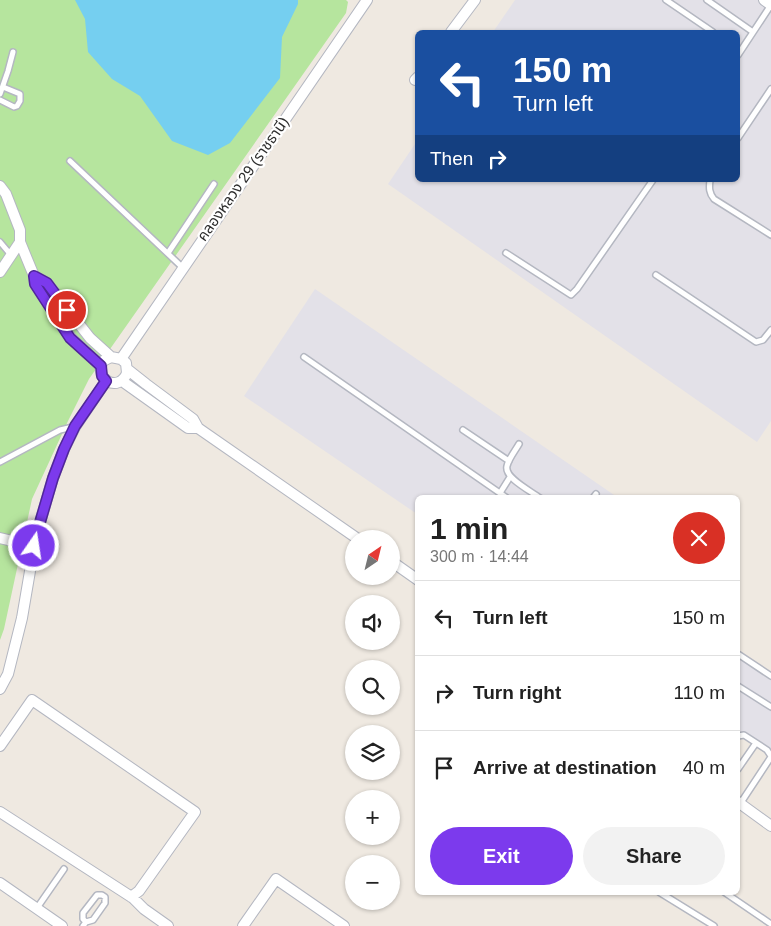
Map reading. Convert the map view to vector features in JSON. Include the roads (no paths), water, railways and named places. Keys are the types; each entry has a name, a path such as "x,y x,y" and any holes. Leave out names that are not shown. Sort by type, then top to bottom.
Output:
{"street":[{"name":"คลองหลวง 29 (ราชธานี)","path":"116,358 182,267 367,0"},
{"path":"452,30 475,0"},
{"path":"764,0 771,5"},
{"path":"0,186 6,194 20,230 20,242 34,276 35,284 70,338 101,366 102,376 111,384 122,381 128,369"},
{"path":"0,272 20,242"},
{"path":"34,276 47,283 90,338 116,358 126,363 128,369 193,419 198,428 345,530"},
{"path":"101,366 107,358 116,358"},
{"path":"0,689 8,674 22,618 36,536 53,478 75,426 106,381"},
{"path":"122,381 188,428 198,428"},
{"path":"0,538 34,546"},
{"path":"400,567 415,578"},
{"path":"0,746 32,700 195,812 140,891 131,897"},
{"path":"740,804 771,825"},
{"path":"0,812 131,897 168,926"},
{"path":"243,926 276,878 344,926"},
{"path":"0,883 62,926"}],"lane":[{"path":"666,0 710,30"},
{"path":"707,0 753,32"},
{"path":"740,49 771,5"},
{"path":"0,94 13,52"},
{"path":"0,100 14,107 20,101 20,94 3,87"},
{"path":"740,135 771,89"},
{"path":"70,161 182,267"},
{"path":"506,253 571,295 652,182"},
{"path":"710,182 709,188 714,199 771,235"},
{"path":"168,253 214,184"},
{"path":"0,242 11,256"},
{"path":"656,275 756,342 763,340 771,330"},
{"path":"304,357 504,495"},
{"path":"0,462 60,430 75,426"},
{"path":"463,430 508,462"},
{"path":"519,444 508,462 507,472 510,477 536,495"},
{"path":"500,492 510,477"},
{"path":"740,655 771,676"},
{"path":"740,687 771,707"},
{"path":"740,736 744,735 767,750 771,756 740,802"},
{"path":"740,766 756,743"},
{"path":"37,908 64,869"},
{"path":"99,894 102,895 105,897 105,903 93,920 85,924 83,919 84,913 95,897 99,894"},
{"path":"664,895 714,926"},
{"path":"728,895 771,924"}],"water":[{"path":"75,0 298,0 298,4 282,37 280,78 230,143 208,155 172,141 140,96 112,79 88,52 85,19"}]}
